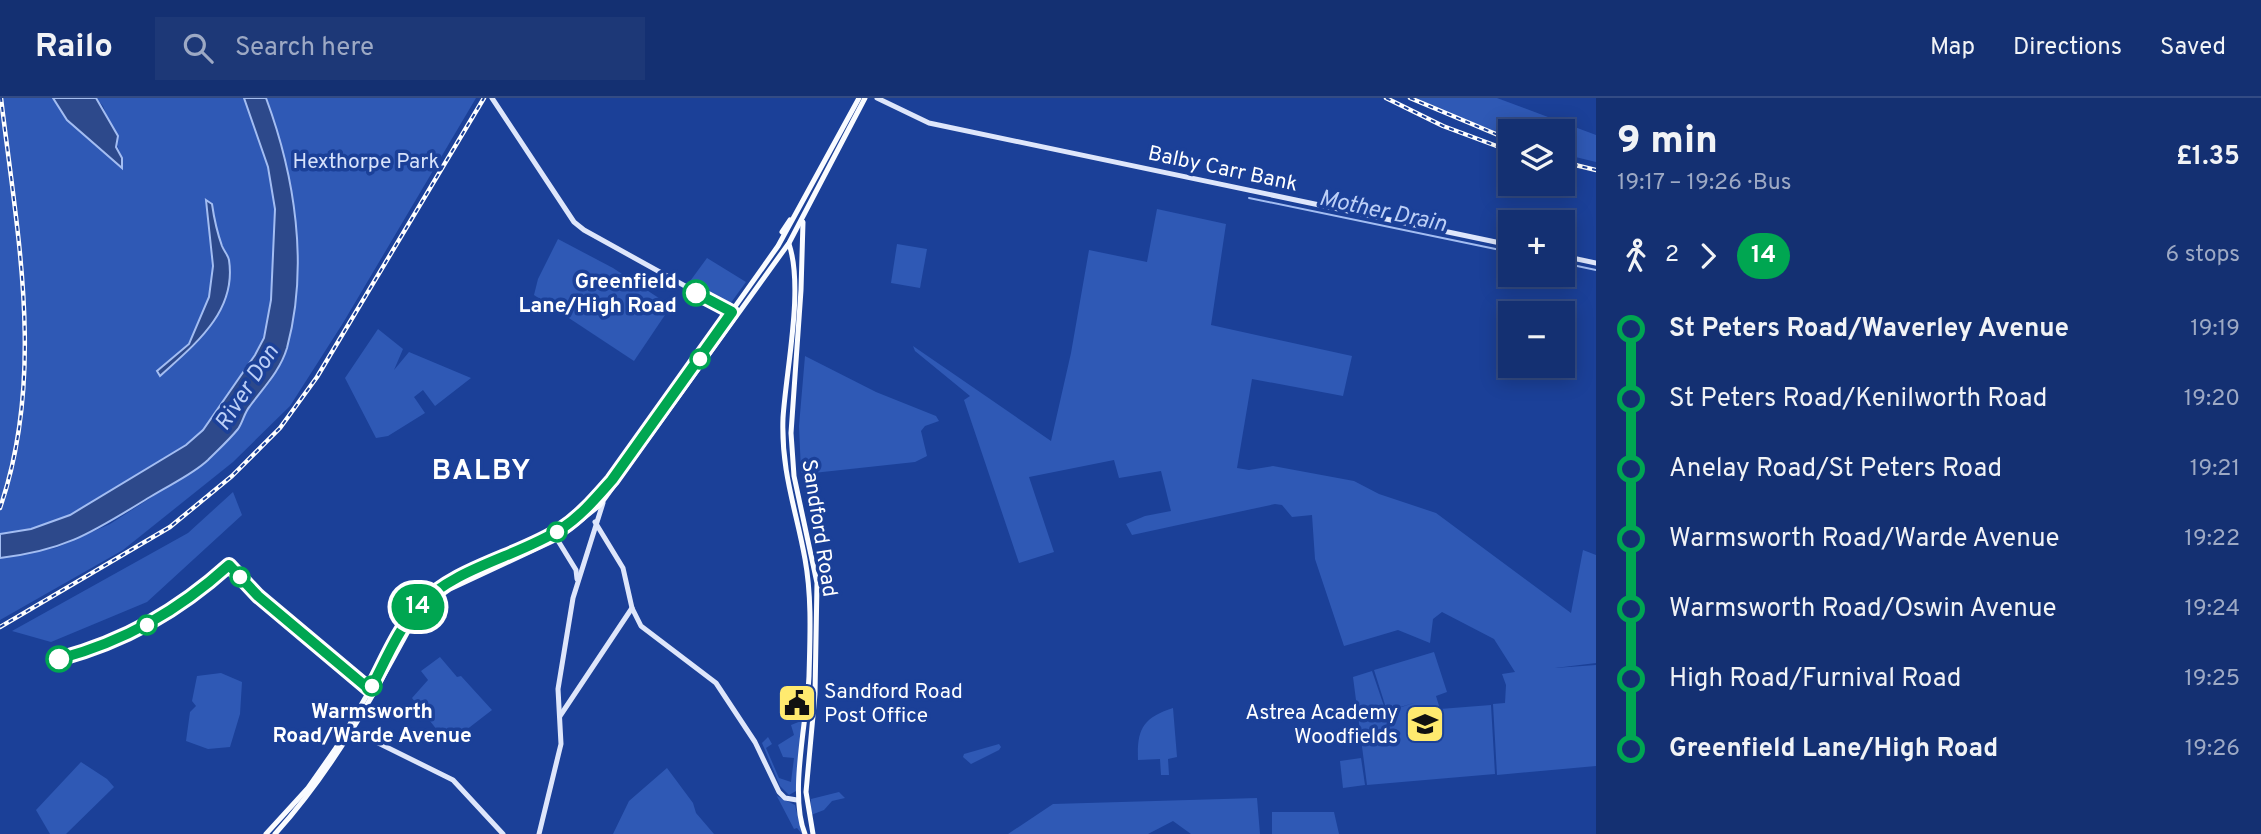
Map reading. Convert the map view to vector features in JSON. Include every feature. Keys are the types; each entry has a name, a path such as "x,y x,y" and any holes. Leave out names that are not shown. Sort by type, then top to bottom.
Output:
{"main road":[{"path":"275,834 312,792 354,732 413,622 423,610 450,589 557,539 590,515 606,497 735,315 798,211 859,98"},
{"path":"557,539 562,529 591,504 766,278 804,216 865,98"},
{"name":"Sandford Road","path":"804,216 793,391 792,464 816,576 818,625 806,798 813,834"},
{"name":"Sandford Road","path":"785,231 793,262 783,416 785,476 808,578 809,616 807,718 797,800"},
{"path":"764,269 785,243 795,245 801,264"},
{"path":"779,258 787,256 793,262"},
{"path":"783,416 788,412 793,391"},
{"path":"591,504 598,503 621,476"},
{"path":"590,515 595,522"},
{"path":"266,834 308,788 347,730 419,606 447,584 590,515"},
{"path":"808,578 816,576"},
{"path":"809,616 817,616"},
{"path":"809,625 818,625"},
{"path":"347,730 354,732"},
{"path":"805,834 797,800 806,798"}],"street":[{"path":"492,98 525,145 561,206 584,230 639,258 735,315"},
{"name":"Balby Carr Bank","path":"877,98 929,123 1498,242"},
{"path":"1575,259 1596,263"},
{"path":"539,834 561,744 558,689 577,583 595,522 606,497"},
{"path":"595,522 624,572 633,610 648,633 716,683 755,741 779,792 785,798 797,800"},
{"path":"591,536 602,535"},
{"path":"557,539 573,566 577,583"},
{"path":"573,566 584,558"},
{"path":"560,716 633,610"},
{"path":"354,732 453,780 503,834"}],"green space":[{"path":"0,98 53,98 67,120 122,158 103,106 96,98 244,98 268,167 275,209 271,300 264,338 203,430 186,445 70,515 31,529 0,534"},
{"name":"Hexthorpe Park","path":"266,98 476,98 343,323 290,406 233,462 123,550 0,620 0,558 56,548 110,524 169,486 207,461 239,428 248,408 270,382 286,350 297,257 295,211 289,177"},
{"path":"1416,98 1497,98 1553,119 1498,119 1498,133"},
{"path":"1575,127 1596,135 1596,162 1575,157"},
{"path":"1157,209 1226,224 1211,325 1352,356 1343,396 1252,379 1237,468 1249,470 1273,466 1354,481 1379,494 1436,513 1571,613 1583,550 1596,555 1596,663 1555,668 1596,665 1596,766 1497,775 1493,704 1505,703 1506,685 1502,674 1515,672 1494,639 1442,612 1433,619 1430,643 1398,630 1344,646 1315,559 1312,515 1292,517 1282,505 1275,504 1132,535 1126,524 1145,516 1171,511 1161,471 1119,478 1114,460 1029,477 1054,552 1019,563 964,400 970,396 915,351 913,346 1051,441 1071,353 1089,250 1147,262"},
{"path":"558,239 613,268 671,306 634,361 534,295 538,279"},
{"path":"897,244 927,249 920,288 891,283"},
{"path":"707,258 746,282 730,304 688,284"},
{"path":"378,329 403,349 394,370 409,352 471,378 435,406 423,390 414,397 425,413 388,436 376,438 345,378"},
{"path":"805,356 876,392 936,416 939,421 925,426 921,431 927,456 915,462 804,474 801,472 799,426"},
{"path":"233,492 242,515 147,602 51,642 12,631 188,533"},
{"path":"1434,652 1447,692 1436,696 1440,709 1491,705 1495,774 1367,785 1353,677 1372,671 1386,712 1417,702 1387,711 1374,670"},
{"path":"440,657 492,710 448,744 412,698 428,680 421,671"},
{"path":"221,673 242,682 240,714 230,747 208,749 186,741 190,712 196,706 192,701 197,676"},
{"path":"1173,708 1177,757 1168,759 1169,775 1161,775 1160,759 1138,760 1140,733 1154,716"},
{"path":"801,721 804,725 796,791 789,795 780,786 762,743 768,737 772,744 766,748 779,778 791,782 794,758 783,757 778,745 794,735 791,725"},
{"path":"999,744 999,750 971,764 963,757 964,754"},
{"path":"1361,758 1365,785 1343,788 1340,761"},
{"path":"81,762 107,779 114,787 66,834 50,834 36,810"},
{"path":"667,768 693,803 696,813 714,834 613,834 629,801"},
{"path":"768,779 777,796 795,805 802,834 797,828 794,829"},
{"path":"839,792 845,798 832,801 824,810 811,815 811,799"},
{"path":"1257,798 1260,834 1191,834 1173,821 1148,834 1008,834 1053,804"},
{"path":"1272,812 1334,812 1339,834 1272,834"}],"water":[{"path":"53,98 96,98 118,136 116,147 122,158 122,168 67,120"},
{"name":"River Don","path":"244,98 266,98 285,158 296,222 298,253 294,317 287,348 280,364 248,409 238,429 195,470 79,537 44,550 0,558 0,534 31,529 70,515 186,445 203,430 255,355 264,338 271,300 275,209 268,167"},
{"path":"206,200 212,204 222,246 229,260 230,279 226,296 210,326 160,376 157,371 189,344 209,297 213,266"}],"waterway":[{"name":"Mother Drain","path":"1249,198 1498,250"},
{"name":"Mother Drain","path":"1575,266 1596,270"}],"railway":[{"path":"0,508 14,457 22,407 25,355 20,252 1,98"},
{"path":"0,627 170,527 232,476 280,428 317,377 484,98"},
{"path":"1386,98 1443,126 1498,147"},
{"path":"1410,98 1498,135"},
{"path":"1575,165 1596,170"}],"bus line":[{"name":"14","path":"59,659 117,641 156,621 205,587 229,565 277,613 310,637 370,690 409,618 428,598 447,584 559,530 591,504 612,480 732,312 696,293"}],"place":[{"name":"Greenfield Lane/High Road","path":"696,293"},
{"name":"Warmsworth Road/Warde Avenue","path":"372,686"},
{"name":"Sandford Road Post Office","path":"797,703"},
{"name":"Astrea Academy Woodfields","path":"1425,724"}],"district":[{"name":"BALBY","path":"482,469"}]}
